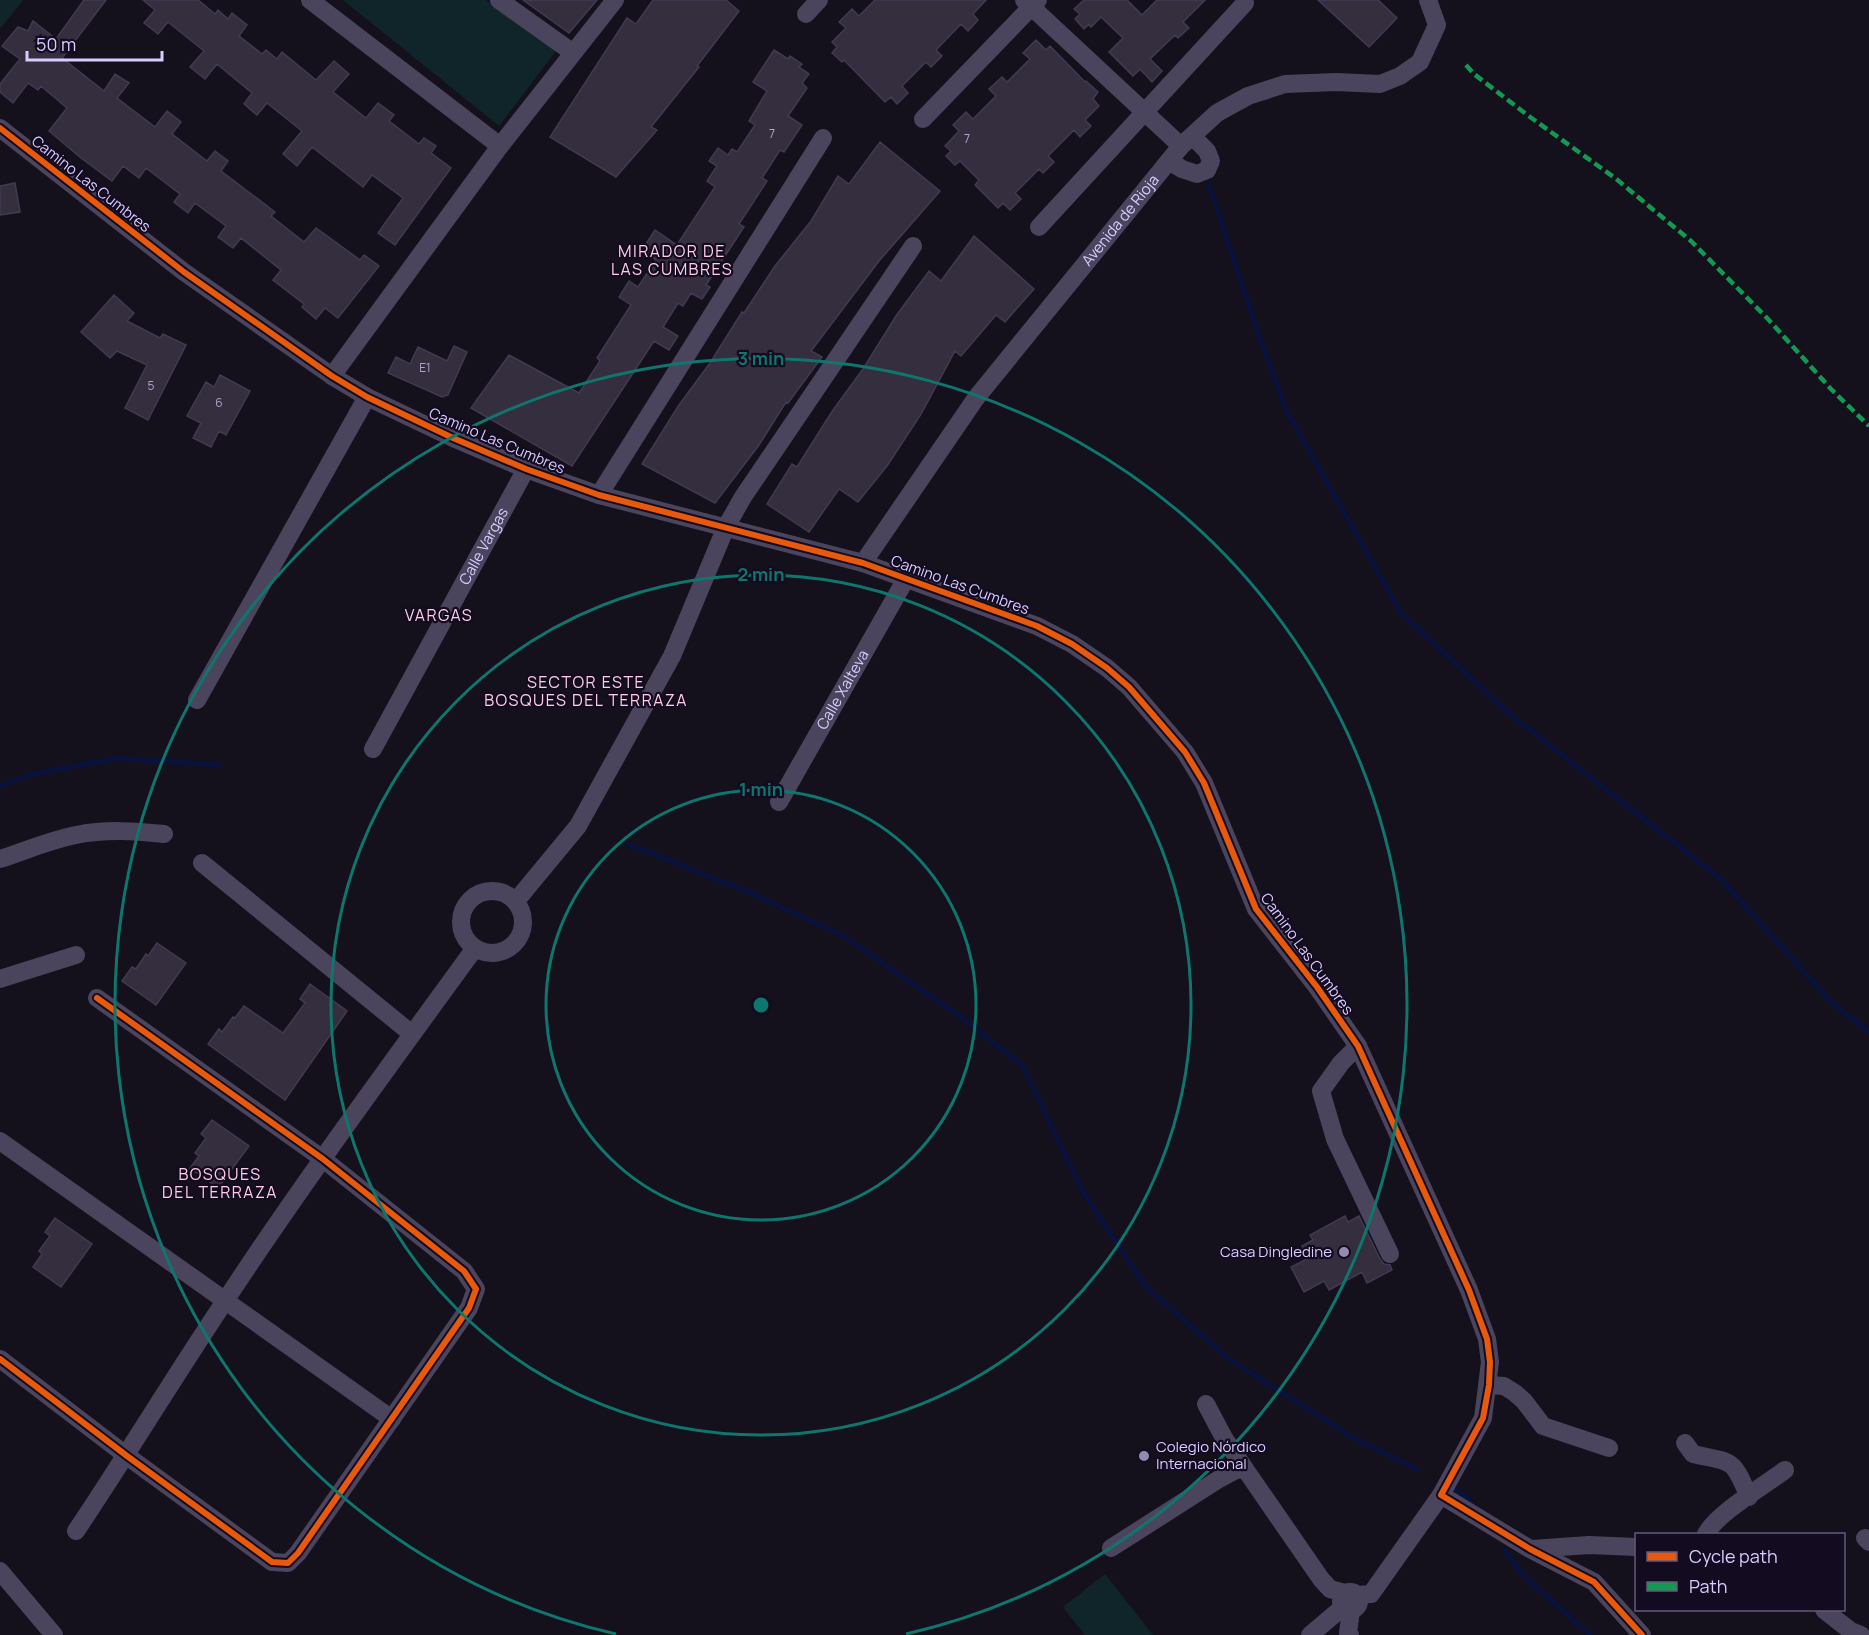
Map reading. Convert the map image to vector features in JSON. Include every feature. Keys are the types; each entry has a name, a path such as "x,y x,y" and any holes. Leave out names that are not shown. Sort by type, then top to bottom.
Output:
{"street":[{"path":"310,0 500,146"},
{"path":"499,0 572,52"},
{"path":"332,375 500,146 615,0"},
{"path":"806,14 819,0"},
{"name":"Avenida de Rioja","path":"863,563 976,398 1169,160 1187,141 1217,113 1248,96 1285,84 1336,82 1380,84 1400,76 1420,62 1430,45 1437,25 1428,0"},
{"path":"923,119 1031,2 1145,112 1187,141 1208,151 1211,161 1207,170 1197,174 1182,169 1169,160"},
{"path":"1039,227 1245,3"},
{"name":"Camino Las Cumbres","path":"0,128 184,272 367,397 453,438 526,469 599,495 863,563 907,577 1037,626 1072,644 1107,668 1129,687 1185,752 1204,783 1256,909 1317,987 1358,1046 1469,1290 1487,1338 1490,1362 1489,1385 1483,1418 1441,1495 1371,1594 1349,1601"},
{"path":"599,495 823,138"},
{"path":"516,901 578,826 672,656 726,527 743,496 913,246"},
{"path":"197,700 367,397"},
{"name":"Calle Vargas","path":"373,749 526,469"},
{"name":"Calle Xalteva","path":"779,802 907,577"},
{"path":"0,859 75,835 107,831 164,834"},
{"path":"202,863 412,1034"},
{"path":"489,891 504,893 516,901 524,917 521,935 509,949 492,954 474,948 465,937 461,922 465,908 475,896 489,891"},
{"path":"76,1530 127,1456 225,1301 474,948"},
{"path":"0,979 76,955"},
{"path":"0,1359 272,1562 288,1563 298,1553 470,1308 476,1289 464,1271 323,1160 97,998"},
{"path":"1358,1046 1341,1063 1321,1091 1335,1139 1390,1254"},
{"path":"0,1141 392,1419"},
{"path":"1489,1385 1504,1386 1515,1394 1524,1401 1543,1426 1609,1448"},
{"path":"1206,1404 1224,1438 1321,1579 1330,1589 1349,1601"},
{"path":"1685,1443 1693,1454 1730,1463 1739,1473 1749,1497"},
{"path":"1111,1548 1219,1479 1236,1470 1245,1469"},
{"path":"1707,1533 1712,1524 1725,1513 1785,1470"},
{"path":"1441,1495 1530,1549 1594,1582 1642,1635"},
{"path":"1530,1549 1589,1545 1635,1547"},
{"path":"0,1570 54,1635"},
{"path":"1310,1635 1349,1601"},
{"path":"1349,1601 1348,1633 1350,1635"},
{"path":"1825,1611 1851,1631 1861,1635"}],"green space":[{"path":"0,0 23,0 0,29"},
{"path":"343,0 486,0 556,51 499,126"},
{"path":"1105,1574 1153,1635 1085,1635 1063,1607"}],"building":[{"path":"84,0 106,0 62,58 104,91 115,74 129,83 117,98 155,127 167,111 181,122 172,134 207,161 215,151 228,161 221,171 275,212 271,216 304,242 316,228 360,260 364,255 379,266 338,318 325,308 316,319 302,307 304,304 273,280 281,270 241,238 233,248 218,237 226,226 195,203 188,213 174,202 180,194 146,168 139,178 123,166 112,181 81,158 49,131 67,108 41,86 38,90 28,83 13,103 0,92 0,84 20,59 2,46 18,27 28,31 33,21 56,39"},
{"path":"143,0 198,0 215,14 218,10 228,19 232,13 247,25 239,36 262,54 266,50 277,59 282,52 316,80 334,61 349,74 333,92 366,118 378,103 394,115 389,121 419,144 424,138 436,146 431,153 451,168 395,245 378,233 403,198 372,175 363,187 312,147 297,166 283,154 302,131 267,103 257,115 244,104 252,93 217,64 205,79 190,67 204,51 168,22 158,34 144,23 155,10"},
{"path":"523,0 597,0 569,33"},
{"path":"653,0 726,0 739,11 697,66 699,67 651,127 657,130 616,177 550,137 627,18 636,24"},
{"path":"875,0 986,0 973,14 978,20 968,31 961,24 936,50 942,56 931,67 926,62 902,86 908,93 897,104 891,97 885,102 844,60 842,62 832,53 837,47 832,42 846,28 839,22 852,9 859,16"},
{"path":"1084,0 1127,0 1142,15 1157,0 1205,0 1183,22 1189,28 1178,38 1175,35 1150,59 1162,71 1152,82 1140,69 1133,76 1109,52 1123,38 1101,17 1091,27 1089,24 1084,29 1075,19 1080,14 1074,9"},
{"path":"1318,0 1378,0 1397,18 1369,47"},
{"path":"1036,40 1046,50 1050,46 1098,92 1093,99 1099,106 1085,120 1091,126 1080,137 1074,130 1048,156 1054,162 1043,173 1039,169 1015,193 1021,199 1010,210 1003,203 998,208 975,185 979,180 960,161 955,165 946,156 951,151 945,146 959,131 953,125 966,112 973,119 996,96 989,89 1002,77 1007,82 1030,59 1023,53"},
{"path":"774,50 802,64 799,67 809,74 802,83 807,88 788,116 802,125 784,152 780,150 762,178 767,181 739,224 744,227 706,285 710,287 702,299 691,293 683,306 678,303 663,327 678,336 669,350 654,341 572,466 471,408 509,355 579,393 600,361 597,358 631,305 619,297 629,281 638,287 656,260 642,250 655,230 677,245 715,187 707,181 717,166 709,161 718,148 728,155 732,149 737,152 755,125 749,121 767,91 753,82"},
{"path":"880,142 940,191 879,261 811,351 822,357 788,403 786,402 759,445 715,503 642,464 742,312 744,313 775,266 811,221 838,176 849,184"},
{"path":"15,183 20,212 0,215 0,186"},
{"path":"974,236 1034,289 1005,322 996,315 961,356 955,351 921,414 887,466 858,502 839,489 809,532 767,504 792,464 797,467 896,316 929,271 941,281"},
{"path":"114,295 134,313 127,321 160,338 163,334 186,345 148,420 125,408 147,365 117,351 110,358 81,332"},
{"path":"454,346 467,352 448,395 442,397 388,373 396,357 410,364 418,347 447,361"},
{"path":"220,375 250,391 226,435 219,431 211,447 193,438 201,423 187,416 206,382 214,387"},
{"path":"157,943 186,963 156,1005 122,981 132,967 136,969 146,954 148,956"},
{"path":"310,984 347,1011 285,1100 208,1044 219,1029 222,1032 244,1006 283,1033 305,1003 300,999"},
{"path":"212,1120 249,1146 218,1188 190,1168 199,1156 195,1153 206,1138 201,1134"},
{"name":"Casa Dingledine","path":"1345,1216 1348,1222 1359,1216 1380,1259 1384,1264 1390,1265 1392,1270 1367,1283 1362,1272 1329,1290 1324,1281 1304,1292 1291,1267 1309,1258 1302,1246 1313,1240 1310,1235"},
{"path":"55,1218 92,1244 61,1287 33,1267 42,1254 39,1251 50,1236 45,1232"}],"waterway":[{"path":"1208,186 1287,412 1401,613 1512,716 1722,880 1831,1002 1869,1032"},
{"path":"0,786 29,775 117,758 219,765"},
{"path":"628,844 748,892 842,935 958,1015 1022,1065 1083,1192 1146,1287 1229,1359 1352,1437 1417,1469"},
{"path":"1453,1488 1469,1499"},
{"path":"1505,1550 1522,1574 1590,1635"}],"marked path":[{"path":"1466,65 1474,74 1526,114 1615,178 1691,241 1869,426"}],"cycle path":[{"path":"0,128 184,272 332,376 367,397 453,438 526,469 599,495 863,563 1037,626 1072,644 1107,668 1129,687 1185,752 1204,783 1256,909 1317,987 1358,1046 1469,1290 1487,1339 1490,1362 1489,1385 1483,1418 1441,1495 1530,1549 1594,1582 1642,1635"},
{"path":"0,1359 272,1562 288,1563 298,1553 469,1308 476,1289 464,1271 323,1159 97,998"}],"place":[{"name":"Casa Dingledine","path":"1344,1252"},
{"name":"Colegio Nórdico Internacional","path":"1144,1456"}],"district":[{"name":"MIRADOR DE LAS CUMBRES","path":"672,260"},
{"name":"VARGAS","path":"439,615"},
{"name":"SECTOR ESTE BOSQUES DEL TERRAZA","path":"586,691"},
{"name":"BOSQUES DEL TERRAZA","path":"220,1183"}]}
